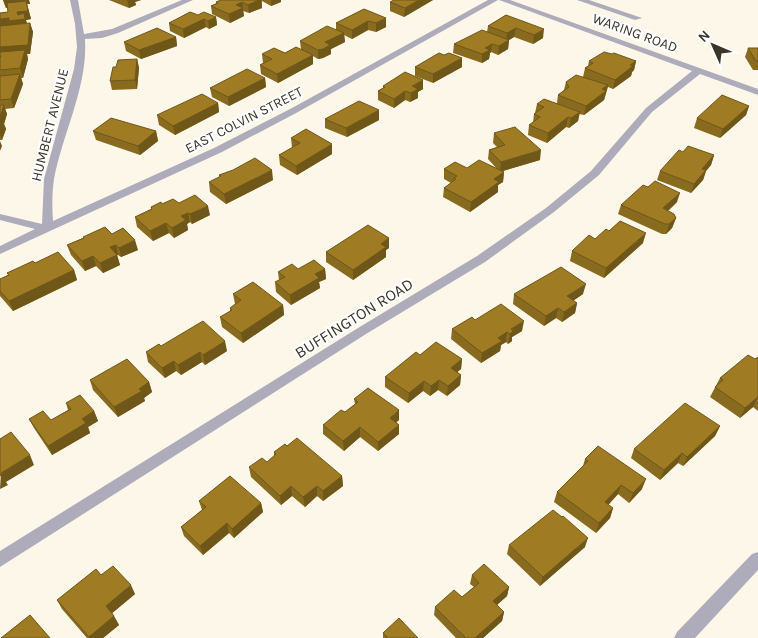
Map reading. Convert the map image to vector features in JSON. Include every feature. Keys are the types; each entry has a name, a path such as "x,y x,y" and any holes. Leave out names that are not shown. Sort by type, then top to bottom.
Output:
{"street":[{"name":"HUMBERT AVENUE","path":"48,229 46,202 49,179 74,94 82,37 80,19 74,0"},
{"path":"82,37 102,35 115,31 189,0"},
{"name":"EAST COLVIN STREET","path":"0,250 218,150 295,110 494,0"},
{"name":"WARING ROAD","path":"503,0 758,92"},
{"path":"581,0 638,18"},
{"name":"BUFFINGTON ROAD","path":"0,560 362,330 481,259 550,210 595,173 649,110 699,70"},
{"path":"0,217 48,229"},
{"path":"683,638 758,559"}],"building":[{"path":"221,0 259,0 248,5 242,2 236,5 243,8 229,14 211,6"},
{"path":"394,0 419,0 405,8 390,2"},
{"path":"26,1 28,11 17,12 18,15 24,13 25,19 9,21 9,18 0,19 0,13 8,12 7,3"},
{"path":"364,9 386,18 376,23 368,21 352,30 336,23"},
{"path":"190,12 198,15 204,12 216,17 208,21 204,19 183,29 169,23"},
{"path":"506,15 544,29 534,35 516,28 507,33 488,26"},
{"path":"30,23 28,45 0,47 0,26"},
{"path":"327,26 344,33 325,42 330,45 318,50 300,41"},
{"path":"157,28 176,37 139,50 124,42"},
{"path":"482,30 509,40 499,46 492,44 485,48 490,50 482,54 454,44"},
{"path":"296,47 313,55 277,74 260,65 272,59 262,54 274,48 285,53"},
{"path":"748,48 758,48 758,61 756,61"},
{"path":"25,50 20,68 0,70 0,52"},
{"path":"604,52 614,53 636,61 630,65 633,66 615,80 585,68 593,63 589,61"},
{"path":"439,53 444,55 449,53 462,58 433,74 415,67"},
{"path":"137,59 135,80 110,81 113,67 116,67 118,60"},
{"path":"247,69 265,78 228,97 210,88"},
{"path":"405,72 423,80 412,86 418,89 411,93 405,91 394,99 378,91 385,87 383,86"},
{"path":"20,74 11,99 0,100 0,76"},
{"path":"576,75 608,85 602,89 606,91 586,106 558,95 569,87 566,82"},
{"path":"202,94 218,103 173,126 157,115"},
{"path":"722,95 749,106 723,129 697,118"},
{"path":"544,99 580,112 571,118 568,117 548,133 529,125 540,117 534,114 544,107 537,104"},
{"path":"359,101 379,110 346,128 325,119"},
{"path":"0,105 4,105 0,117"},
{"path":"111,118 156,131 138,146 93,131"},
{"path":"515,127 541,150 501,162 489,150 505,145 494,133"},
{"path":"306,129 332,144 296,166 279,155 300,143 291,138"},
{"path":"688,146 714,155 702,169 706,170 694,184 660,171 679,150 683,152"},
{"path":"255,158 272,170 224,194 209,182 221,176 219,175"},
{"path":"479,160 504,172 494,179 499,182 471,202 444,188 456,179 454,178 457,176 444,169 455,162 467,168"},
{"path":"655,181 680,193 663,208 674,214 676,218 669,224 621,205 643,185 648,187"},
{"path":"195,195 208,206 181,216 186,220 172,228 166,223 150,231 135,217 152,209 151,207 161,202 162,204 173,199 179,203"},
{"path":"620,221 646,233 606,268 572,251 589,235 595,239 606,229 609,231"},
{"path":"368,225 389,238 381,244 386,247 353,270 326,252"},
{"path":"105,227 112,234 123,228 135,240 119,248 116,245 110,247 117,255 100,263 93,256 82,261 67,245 84,238"},
{"path":"58,252 74,270 9,301 0,291 0,279 9,275 7,273"},
{"path":"314,260 325,269 315,274 319,278 290,295 275,282 285,277 278,272 292,264 298,269"},
{"path":"561,267 586,284 567,296 577,303 564,312 558,308 546,316 514,294"},
{"path":"253,282 283,305 241,333 220,317 232,310 230,308 241,300 233,294"},
{"path":"501,304 524,321 511,329 513,331 510,334 507,332 498,338 502,341 482,353 452,329 472,317 475,320"},
{"path":"203,321 225,341 203,355 200,352 178,365 174,361 162,368 146,352 159,344 161,346"},
{"path":"436,342 462,359 451,368 461,375 448,386 439,380 431,386 424,381 409,393 385,377 416,352 420,355"},
{"path":"748,355 755,359 758,357 758,397 745,408 715,387 723,380 720,378"},
{"path":"127,359 149,382 139,389 142,391 114,407 90,380"},
{"path":"368,388 399,410 390,418 399,425 378,442 360,427 343,441 323,425 341,410 345,412 358,402 354,399"},
{"path":"80,395 94,411 82,419 86,423 48,446 29,419 43,411 51,420 71,409 66,403"},
{"path":"685,403 720,426 687,457 682,453 664,470 634,449"},
{"path":"11,432 30,455 1,473 2,475 0,476 0,439"},
{"path":"297,438 342,476 323,491 317,486 303,497 291,486 280,496 249,467 262,458 267,462 276,454 274,452 285,444 287,446"},
{"path":"598,446 646,479 633,493 621,485 605,502 613,508 599,523 557,492 588,461 585,459"},
{"path":"230,476 261,503 232,529 227,523 200,546 181,527 206,507 199,501"},
{"path":"553,510 563,516 588,538 543,577 509,545"},
{"path":"484,564 509,587 493,601 504,612 475,638 466,638 435,607 454,590 462,597 479,583 472,575"},
{"path":"113,566 131,585 106,606 114,616 89,637 57,600 96,569 101,575"},
{"path":"30,615 50,638 1,638"},
{"path":"399,618 418,638 388,638 383,633"}]}
